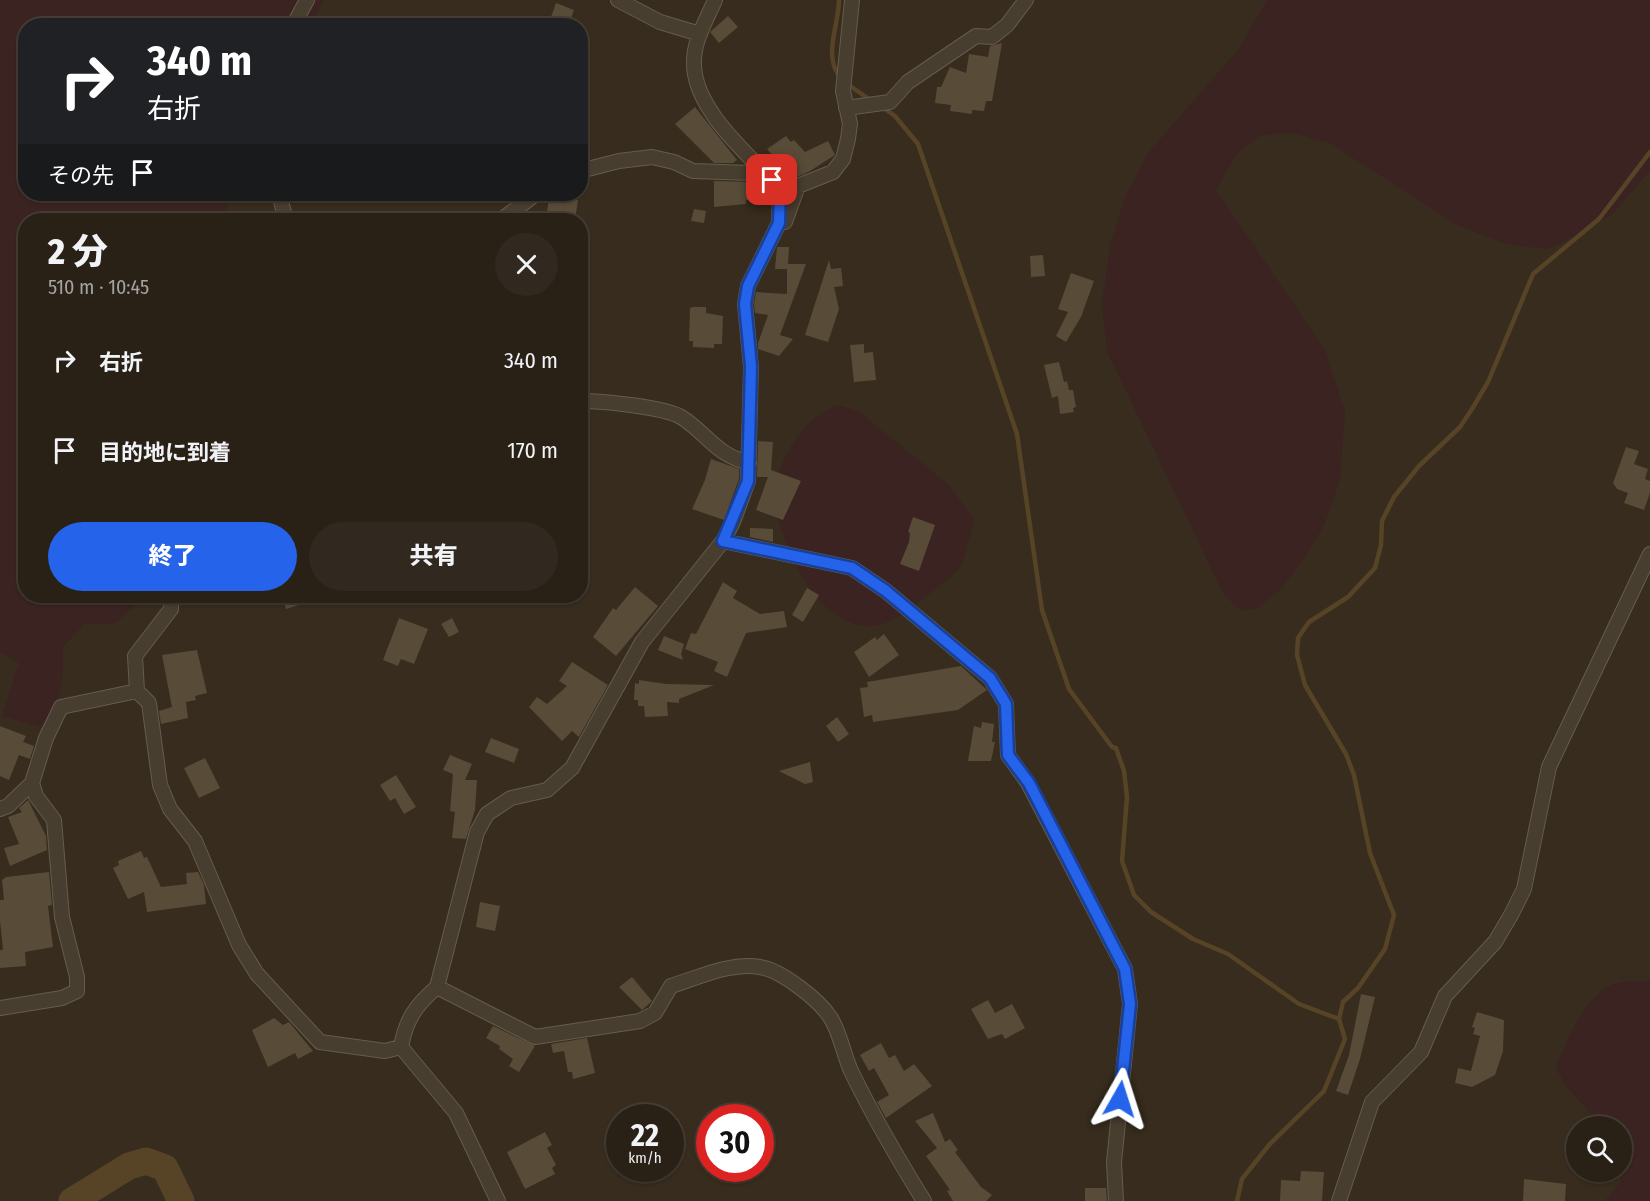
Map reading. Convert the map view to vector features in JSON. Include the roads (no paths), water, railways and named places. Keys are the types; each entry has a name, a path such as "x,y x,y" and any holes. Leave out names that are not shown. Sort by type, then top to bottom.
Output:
{"street":[{"path":"297,18 307,0"},
{"path":"618,0 660,22 700,34"},
{"path":"498,1201 456,1113 401,1047 405,1024 418,1004 436,987 477,832 487,814 511,798 547,790 572,768 642,642 723,541 748,481 751,366 745,304 748,286 779,223 780,188 756,167 703,99 694,77 693,59 700,34 715,0"},
{"path":"779,223 783,225 798,186 833,172 843,159 850,124 843,91 852,0"},
{"path":"846,108 890,102 909,82 976,36 992,38 1007,25 1026,0"},
{"path":"588,169 619,161 652,157 674,162 693,171 751,173 756,167"},
{"path":"510,213 527,201"},
{"path":"588,402 666,411 681,417 716,448 736,460 749,463"},
{"path":"723,541 852,568 886,591 990,678 1006,704 1008,755 1029,783 1125,969 1130,1004 1114,1162 1116,1201"},
{"path":"1339,1201 1372,1102 1421,1052 1444,996 1495,942 1524,889 1549,767 1650,554"},
{"path":"171,603 171,609 135,656 136,691 149,703 160,785 170,809 195,841 239,945 256,974 320,1042 386,1051 401,1047"},
{"path":"0,809 8,806 32,783 46,738 61,707 136,691"},
{"path":"0,1008 63,998 77,991 77,976 62,917 54,820 36,796 32,783"},
{"path":"436,987 535,1037 639,1021 655,1013 671,986 721,970 760,967 771,970 807,993 831,1018 843,1055 880,1131 924,1201"}],"waterway":[{"path":"839,0 832,51 835,70 841,78"},
{"path":"847,84 872,101"},
{"path":"882,107 895,116 918,144 1017,434 1042,610 1069,689 1112,747 1116,748 1124,771 1127,797 1122,861 1134,895 1151,912 1193,939 1228,954 1299,1004 1339,1019"},
{"path":"1237,1201 1242,1179 1269,1145 1324,1091 1345,1039 1339,1019 1343,1002 1358,988 1385,949 1394,915 1370,853 1354,775 1346,754 1305,685 1297,655 1298,638 1309,622 1348,597 1375,568 1381,545 1382,521 1394,497 1419,466 1460,427 1472,409 1488,382 1533,274 1599,219 1650,152"},
{"path":"72,1201 129,1166 146,1161 165,1168 181,1201"}]}
